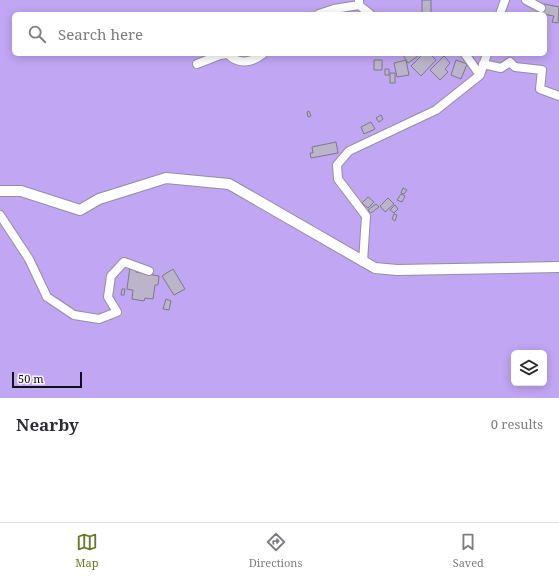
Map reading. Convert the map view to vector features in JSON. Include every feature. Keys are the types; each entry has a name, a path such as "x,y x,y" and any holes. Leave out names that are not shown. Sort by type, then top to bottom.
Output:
{"street":[{"path":"501,12 505,0"},
{"path":"526,0 541,8"},
{"path":"325,12 359,2 368,12"},
{"path":"197,64 217,56"},
{"path":"230,56 233,60 247,62 259,56"},
{"path":"466,56 480,74"},
{"path":"363,262 366,216 338,179 337,165 349,151 436,110 480,74 486,56"},
{"path":"483,64 501,68 510,62 515,67 542,70 540,88 559,96"},
{"path":"0,191 21,191 80,210 99,199 166,178 229,184 375,268 397,270 559,267"},
{"path":"0,215 29,259 47,297 74,315 99,319 117,312 108,297 111,276 124,262 149,271"}],"shaded area":[{"path":"0,0 559,0 559,398 0,398"}],"building":[{"path":"422,0 431,0 431,12 422,12"},
{"path":"544,4 559,7 558,23 552,22 554,16 547,15 547,12 542,12"},
{"path":"404,56 418,56 408,63"},
{"path":"421,56 432,56 436,60 421,76 411,66"},
{"path":"444,56 450,63 445,69 448,72 440,80 430,70"},
{"path":"374,60 382,60 382,70 374,70"},
{"path":"406,60 409,75 397,77 394,63"},
{"path":"456,60 467,64 461,79 451,75"},
{"path":"385,69 389,69 389,75 385,75"},
{"path":"390,73 395,73 395,83 390,83"},
{"path":"309,111 311,116 308,117 307,112"},
{"path":"381,115 383,119 379,122 376,118"},
{"path":"371,122 375,129 364,134 361,127"},
{"path":"336,142 338,153 311,158 310,153 313,153 312,147"},
{"path":"403,188 407,190 404,194 401,193"},
{"path":"401,194 405,196 402,202 397,200"},
{"path":"368,197 374,202 368,208 362,203"},
{"path":"388,198 394,204 385,212 380,206"},
{"path":"376,204 379,207 371,213 368,210"},
{"path":"395,205 398,209 394,213 390,210"},
{"path":"394,214 397,215 395,221 392,219"},
{"path":"130,267 136,268 136,272 159,276 158,285 155,285 153,299 145,298 144,301 132,299 133,290 127,289"},
{"path":"173,269 185,289 174,295 162,276"},
{"path":"122,289 125,289 124,295 121,295"},
{"path":"166,299 171,301 169,310 163,309"}]}
